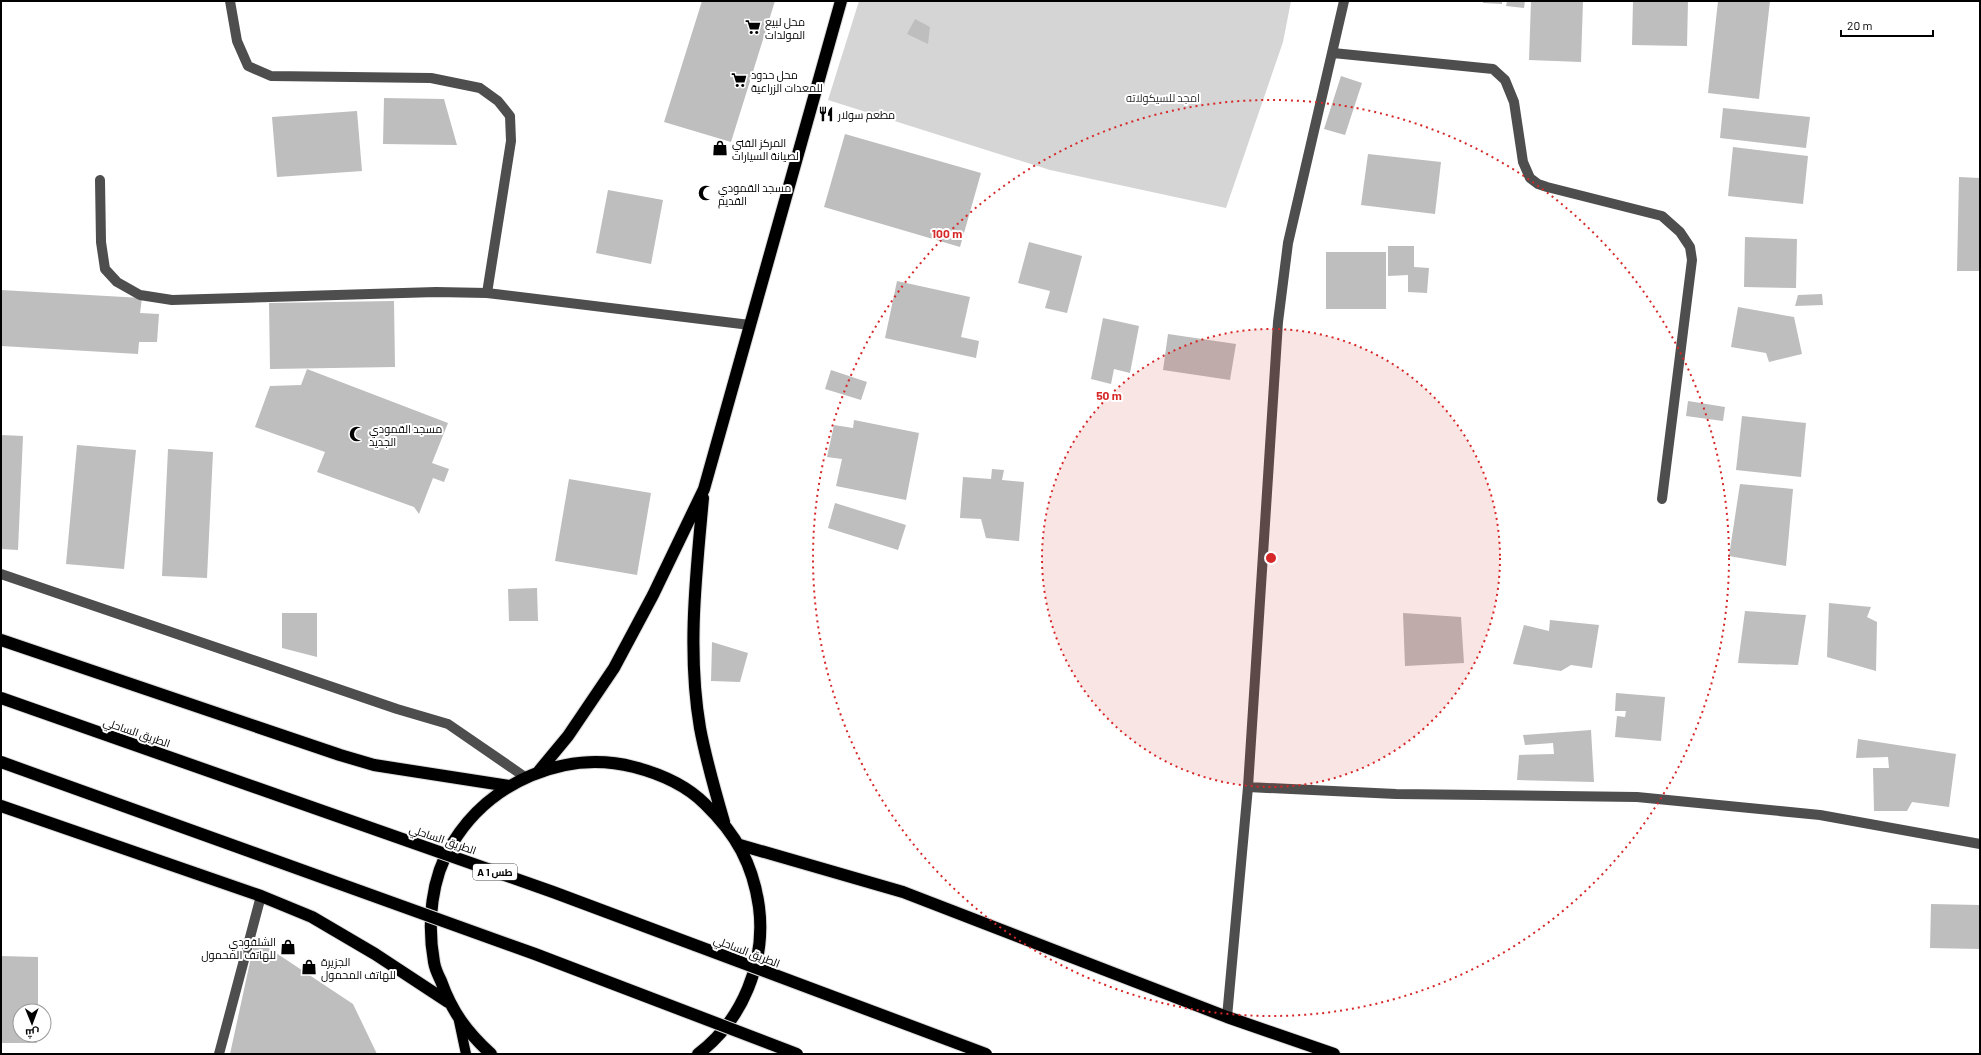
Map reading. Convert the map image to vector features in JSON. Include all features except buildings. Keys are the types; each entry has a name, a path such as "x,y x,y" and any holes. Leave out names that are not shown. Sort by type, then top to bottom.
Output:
{"highway":[{"path":"539,771 568,736 614,668 653,595 704,489 841,1"},
{"path":"704,489 694,598 694,674 700,727 708,765 724,823"},
{"path":"1,640 374,765 509,786"},
{"name":"الطريق الساحلي","path":"1,698 553,892 986,1054"},
{"path":"1,762 535,954 797,1054"},
{"path":"491,1054 459,1021 448,1002 434,964 430,923 436,882 452,844 477,811 509,786 525,777 539,771 579,762 620,764 660,774 695,794 724,823 740,845 756,885 761,928 755,970 739,1009 712,1043 698,1054"},
{"path":"1,806 261,896 312,917 375,954 448,1002"},
{"path":"740,845 903,892 1227,1017 1334,1054"}],"main road":[{"path":"459,1021 466,1054"}],"street":[{"path":"230,1 237,41 248,66 271,76 431,78 480,88 498,101 510,116 511,140 487,293"},
{"path":"1227,1017 1248,787 1279,315 1288,243 1344,1"},
{"path":"1333,52 1492,69 1505,80 1514,102 1523,162 1530,178 1538,184 1547,187 1662,216 1680,232 1690,247 1692,260 1662,500"},
{"path":"100,180 101,242 104,269 117,282 140,295 172,300 436,292 487,293 750,325"},
{"path":"1,574 448,724 525,777"},
{"path":"1248,787 1396,794 1638,797 1820,815 1980,844"},
{"path":"219,1054 261,896"}],"green space":[{"name":"امجد للسيكولاته","path":"859,1 1291,1 1283,42 1226,208 1050,170 828,100"}],"place":[{"name":"محل لبيع المولدات","path":"753,27"},
{"name":"محل حدود للمعدات الزراعية","path":"739,80"},
{"name":"مطعم سولار","path":"826,114"},
{"name":"المركز الفني لصيانة السيارات","path":"720,148"},
{"name":"مسجد القمودي القديم","path":"706,193"},
{"name":"مسجد القمودي الجديد","path":"357,434"},
{"name":"الشلفودي للهاتف المحمول","path":"288,947"},
{"name":"الجزيرة للهاتف المحمول","path":"309,967"}]}
